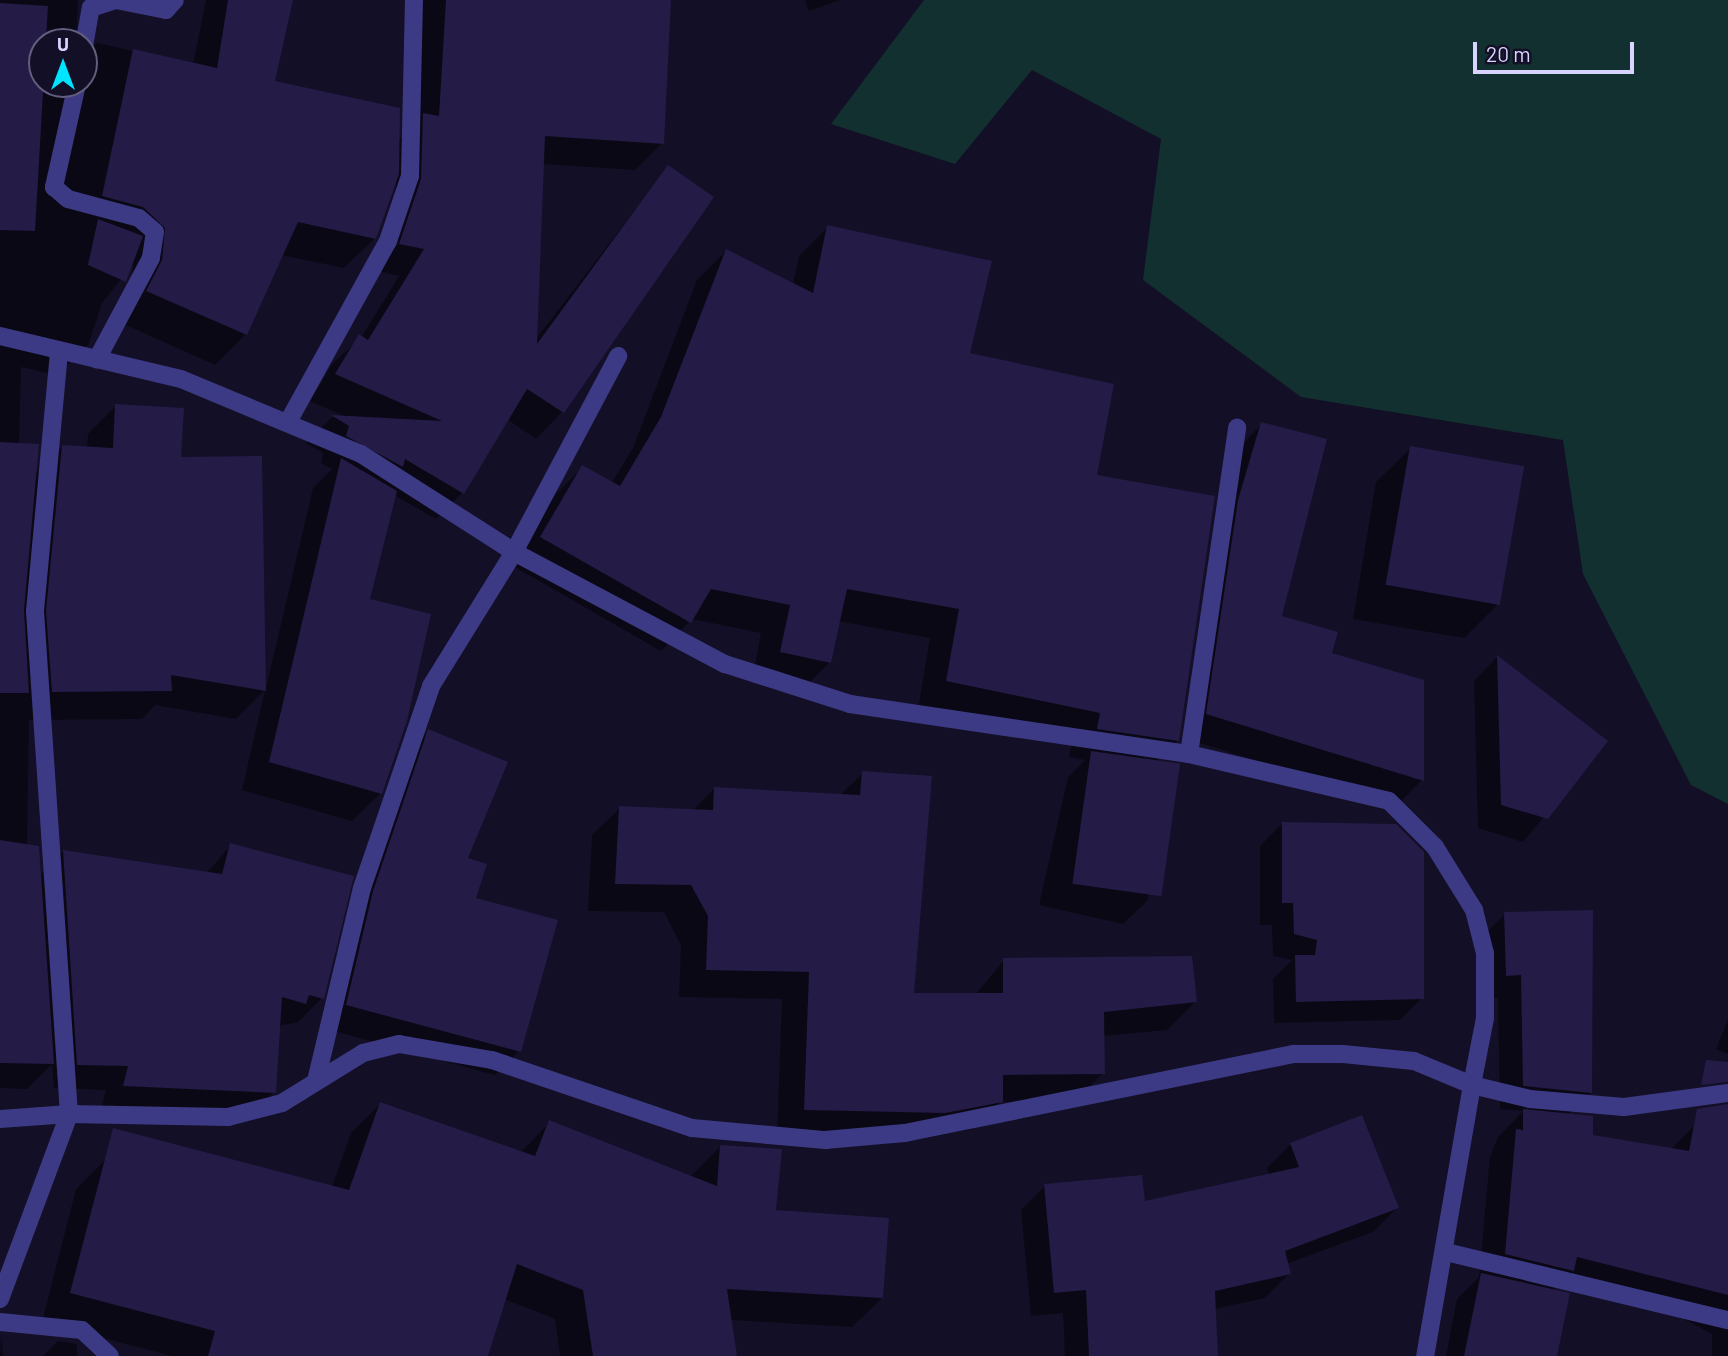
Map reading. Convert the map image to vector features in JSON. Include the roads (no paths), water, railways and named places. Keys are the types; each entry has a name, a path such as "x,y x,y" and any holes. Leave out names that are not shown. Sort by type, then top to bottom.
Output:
{"street":[{"path":"87,28 91,8 116,0 166,10 175,0"},
{"path":"288,422 388,242 410,176 414,0"},
{"path":"74,98 54,187 68,199 138,218 155,233 151,258 97,359"},
{"path":"0,336 181,379 361,454 514,552 725,664 850,704 1189,754 1389,801 1435,847 1474,910 1485,953 1485,1018 1446,1252 1425,1356"},
{"path":"0,1299 69,1114 35,611 59,350"},
{"path":"316,1081 362,888 431,686 514,552 618,356"},
{"path":"1189,754 1237,428"},
{"path":"0,1119 69,1114 228,1117 282,1103 363,1054 399,1044 428,1045 492,1060 692,1128 825,1140 905,1133 1294,1054 1414,1062 1472,1085 1530,1099 1625,1107 1728,1093"},
{"path":"1446,1252 1728,1320"},
{"path":"0,1322 82,1330 110,1356"}]}
